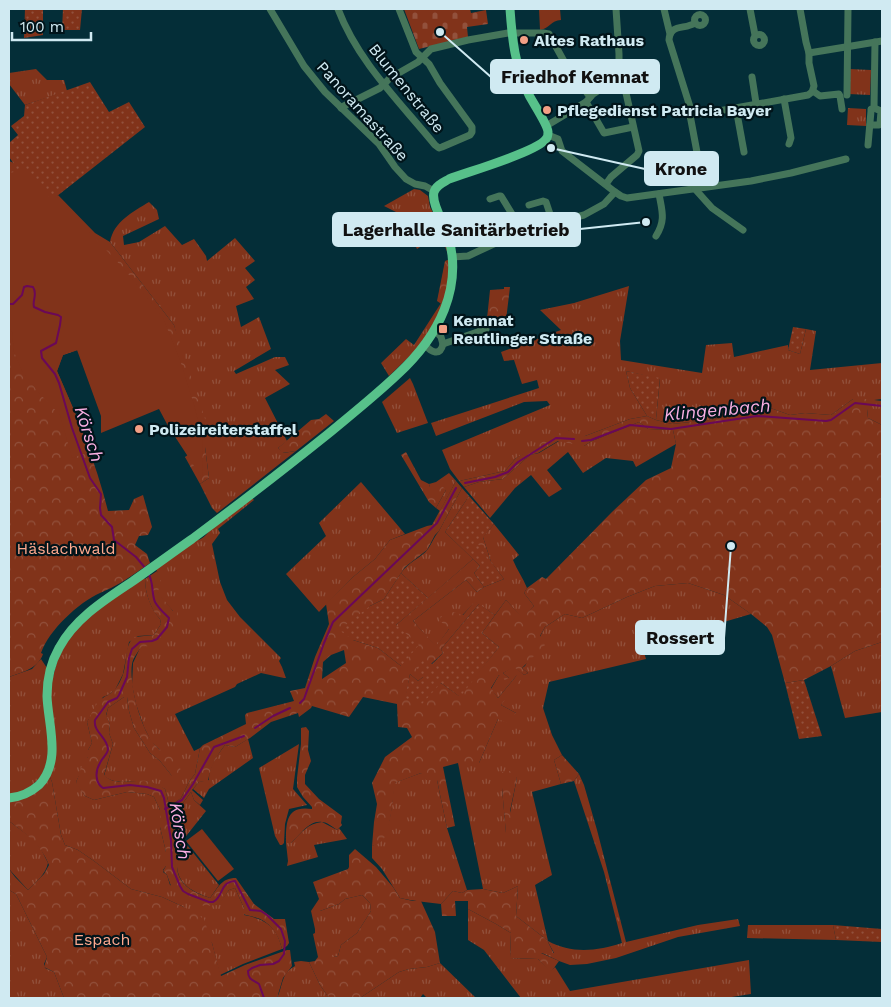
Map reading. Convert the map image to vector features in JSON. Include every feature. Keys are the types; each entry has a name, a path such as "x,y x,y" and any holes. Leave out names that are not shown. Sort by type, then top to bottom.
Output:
{"main road":[{"path":"9,798 23,795 32,790 44,779 50,768 52,750 48,682 53,662 62,642 74,627 89,612 217,521 378,392 408,364 435,330 448,300 452,278 452,257 448,234 435,202 434,191 439,185 450,178 535,147 544,142 547,131 521,77 512,33 510,9"}],"street":[{"name":"Panoramastraße","path":"270,9 313,79 379,144 406,179 434,191"},
{"name":"Blumenstraße","path":"338,9 359,51 383,85 437,147 442,148 470,135 472,131 471,125 451,99 429,64 422,58"},
{"path":"399,9 414,50 422,58"},
{"path":"606,184 611,177 638,154 639,150 626,92 619,77 616,9"},
{"path":"664,9 670,34 669,43 691,110 690,116 699,163"},
{"path":"750,9 755,36"},
{"path":"800,9 809,53 814,86 813,91"},
{"path":"847,95 848,9"},
{"path":"670,34 674,30 691,26 695,23"},
{"path":"342,108 377,90 390,78 418,62 431,48 512,33 543,32 549,34 588,100 604,133 633,127"},
{"path":"809,53 878,42 874,108 871,109 868,145"},
{"path":"619,77 547,131 558,140 562,151 620,196 627,198 736,183 846,159"},
{"path":"752,77 756,103"},
{"path":"691,110 702,114 784,99 808,94 813,91"},
{"path":"813,91 820,96 839,94 842,109"},
{"path":"784,99 791,138 789,144"},
{"path":"736,108 744,152"},
{"path":"695,189 712,208 743,230"},
{"path":"452,257 470,255 523,232 580,216 604,204 615,192"},
{"path":"656,236 663,216 659,194"},
{"path":"490,199 502,196 523,232"},
{"path":"528,206 543,201 546,202 553,223"},
{"path":"443,344 486,329"},
{"path":"425,345 432,352 442,348 441,337 435,330"}],"green space":[{"path":"25,9 43,9 43,35 24,38"},
{"path":"63,9 82,9 80,30 62,30"},
{"path":"404,9 470,9 471,13 486,10 488,24 467,27 468,37 419,49"},
{"path":"539,9 560,9 561,20 555,21 540,30"},
{"path":"36,69 47,80 64,80 67,91 25,105 9,84 9,73"},
{"path":"849,69 871,70 870,95 848,94"},
{"path":"90,82 109,112 129,102 145,127 52,200 24,170 9,173 14,164 9,157 9,143 18,135 11,126 24,116 25,105"},
{"path":"848,108 866,109 866,126 847,125"},
{"path":"9,161 25,167 55,196 125,270 163,318 180,360 203,441 202,478 159,409 101,433 101,416 77,350 63,355 57,371 90,452 72,458 60,415 39,393 22,371 14,352 12,332 9,327"},
{"path":"9,173 52,199 58,195 95,233 110,242 174,325 212,440 205,447 209,478 200,484 185,457 192,452"},
{"path":"414,189 420,190 428,196 430,207 442,229 450,259 440,234 417,249 411,236 418,231 413,222 406,226 403,221 398,223 396,217 400,214 384,206"},
{"path":"149,202 157,210 159,219 123,236 124,245 139,242 165,226 182,245 194,239 206,256 207,261 235,238 255,261 245,268 255,280 246,287 254,299 236,306 241,327 259,317 271,349 234,371 236,374 275,357 285,357 289,365 275,370 290,384 265,398 287,441 278,448 283,453 296,451 217,513 212,508 200,484 209,478 205,447 174,325 110,242 120,223"},
{"path":"450,259 447,289 443,305 437,301 445,261"},
{"name":"Häslachwald","path":"9,283 78,350 63,355 57,371 92,457 108,511 129,510 134,499 143,495 152,527 148,535 139,536 135,545 147,554 150,563 74,610 50,635 41,653 43,654 41,659 33,667 9,677"},
{"path":"629,286 620,341 621,360 702,373 706,345 732,343 734,357 788,345 788,350 800,354 806,329 816,331 810,370 882,363 882,399 874,400 882,401 882,425 868,418 867,409 853,399 831,415 805,413 790,415 765,406 710,420 672,424 656,420 660,379 626,371 630,388 647,416 630,419 585,436 584,446 639,422 648,429 673,430 676,444 636,467 633,461 606,458 583,473 568,452 547,470 562,489 549,497 531,475 515,488 490,518 464,487 479,482 503,479 530,455 539,453 559,441 570,430 516,458 505,471 459,481 450,469 442,450 550,405 547,401 524,402 436,436 431,423 539,388 537,380 522,384 514,360 504,361 501,352 561,330 540,310 574,303"},
{"path":"504,287 510,287 506,320 486,328 490,290 504,289"},
{"path":"441,303 443,305 435,324 416,350 389,376 381,363 406,339 414,345"},
{"path":"793,327 806,329 800,354 788,350"},
{"path":"626,371 660,378 656,420 647,416 630,388"},
{"path":"410,378 428,423 397,433 382,402"},
{"path":"853,399 870,399 867,409 868,418 882,425 882,642 855,651 804,680 785,683 772,635 767,627 724,595 688,583 655,586 582,618 565,614 545,627 540,636 545,645 522,668 528,673 524,675 514,667 503,673 509,678 505,680 499,675 491,688 498,698 517,675 521,679 501,705 516,713 507,723 498,719 479,763 458,763 443,767 455,826 447,828 437,780 426,780 421,773 395,783 386,835 382,841 372,846 377,804 372,783 385,757 412,737 407,728 398,727 397,704 363,697 349,717 312,706 299,717 298,713 271,722 235,747 225,745 214,762 208,781 199,782 192,790 203,800 200,805 194,800 191,792 183,803 171,811 178,872 187,887 210,898 223,882 236,878 254,904 274,919 285,919 289,943 282,949 273,928 265,921 243,914 244,908 235,888 229,890 219,905 204,906 187,900 171,886 167,875 163,871 166,866 166,852 160,827 160,810 154,797 147,794 127,792 94,800 85,796 77,785 76,782 82,765 88,757 88,750 92,743 87,722 99,701 113,691 120,682 124,672 128,646 134,637 154,635 161,624 149,601 145,584 145,579 157,571 160,581 158,591 173,611 178,612 176,626 173,636 167,643 160,646 141,647 134,657 132,682 143,725 160,750 173,752 179,764 180,774 178,777 172,776 160,761 150,753 134,728 127,697 124,697 108,708 106,715 110,724 109,733 113,744 104,775 108,779 118,782 149,781 165,789 169,804 173,804 181,798 195,774 200,748 203,745 246,724 245,715 247,713 294,701 290,691 305,688 315,657 329,624 326,604 353,577 375,559 390,540 432,525 456,481 462,488 427,550 405,567 384,599 370,606 353,640 378,648 401,666 396,625 473,559 480,566 474,573 484,587 477,592 466,580 413,621 436,646 449,629 439,620 447,610 463,615 475,601 479,604 441,649 443,653 431,664 423,677 418,681 410,674 406,697 441,683 459,696 499,647 482,633 506,600 522,617 534,606 524,593 527,588 542,577 546,579 646,480 671,468 676,444 673,430 648,429 639,422 584,446 578,443 585,436 630,419 647,416 672,424 710,420 765,406 790,415 805,413 831,415","holes":["344,650 346,663 322,679 323,662 331,655"]},
{"path":"326,414 334,421 296,451 282,453 278,448 311,420 319,419"},
{"path":"570,430 578,437 573,444 558,441 538,453 530,455 503,479 479,482 464,487 459,481 505,471 516,458 554,435"},
{"path":"406,452 421,480 429,484 430,487 439,483 446,490 436,508 429,502 401,455"},
{"path":"449,473 456,481 440,511 436,508 446,490 430,487 429,484 436,482"},
{"path":"361,482 405,534 390,540 375,559 353,577 319,612 286,574 326,536 319,523"},
{"path":"462,488 469,496 445,532 473,559 428,598 401,573 428,549"},
{"path":"469,496 494,524 478,544 504,579 484,587 474,573 480,566 445,532"},
{"path":"252,498 254,500 218,529 220,533 212,544 220,582 227,600 240,617 281,658 279,661 286,678 261,673 175,714 194,751 200,748 195,774 181,798 173,804 169,804 165,789 154,784 143,781 119,782 104,776 113,744 109,733 110,724 106,716 108,708 124,697 127,697 134,728 150,753 160,761 172,776 160,750 151,741 144,727 132,685 133,663 141,646 155,646 173,611 158,592 156,569 204,537 209,531"},
{"path":"494,524 519,555 513,560 527,588 524,593 534,606 522,618 506,600 495,615 475,602 449,629 436,647 413,621 466,580 477,592 504,579 491,562 483,537"},
{"path":"483,537 491,562 477,544"},
{"path":"401,573 428,598 396,625 419,645 401,666 378,648 353,640 339,630 370,606 384,599"},
{"path":"143,577 149,600 161,624 154,635 138,636 129,642 123,674 115,690 103,697 87,722 92,743 88,750 88,757 76,782 85,796 94,800 127,792 147,794 154,797 160,810 160,827 166,852 166,866 163,872 167,875 170,885 218,905 229,890 235,888 244,908 244,915 264,921 273,929 282,949 220,975 212,943 184,907 162,897 131,889 78,850 65,845 61,835 52,782 49,775 50,688 58,658 72,633 92,614"},
{"path":"688,583 724,595 751,614 642,646 646,659 549,682 543,708 552,735 562,755 554,760 561,784 532,792 552,875 535,885 548,941 566,948 585,950 604,948 622,943 604,872 574,781 579,774 597,830 626,942 698,925 738,919 740,926 678,937 616,958 587,964 570,965 538,951 554,953 547,940 516,916 518,886 503,893 483,889 458,763 479,763 498,719 516,713 501,705 517,675 498,698 491,689 499,675 509,678 503,673 514,666 524,675 528,673 522,668 525,666 545,627 565,614 582,618 655,586","holes":["503,772 517,778 506,833 502,788"]},
{"path":"479,604 495,615 482,633 499,647 460,697 441,683 422,704 405,698 410,674 418,681 423,677 416,669 424,659 432,664 443,653 441,649"},
{"path":"882,642 882,712 845,718 831,666 855,651"},
{"path":"41,659 47,668 49,755 42,776 28,789 9,795 9,677 32,669"},
{"path":"804,680 822,736 799,739 785,683"},
{"path":"306,727 309,731 308,750 311,761 305,775 305,784 319,799 342,816 342,825 337,830 324,822 313,823 291,843 286,843 287,822 292,812 303,808 312,809 297,787 301,728"},
{"path":"248,739 253,758 209,789 204,798 193,789 199,782 209,780 212,766 225,745 235,747"},
{"path":"299,744 293,789 307,805 289,809 285,824 284,843 280,845 275,836 259,768"},
{"path":"562,755 579,774 574,781 561,784 554,760"},
{"path":"510,771 517,778 510,811 512,833 506,834 502,772"},
{"path":"421,773 437,780 447,828 467,890 462,893 453,891 441,904 400,898 382,869 372,858 372,846 384,836 390,819 394,783"},
{"name":"Espach","path":"49,775 52,782 61,835 65,845 78,850 131,889 162,897 204,919 221,976 245,965 290,950 292,966 283,978 277,998 64,998 54,972 44,967 47,957 16,894 9,890 9,869 28,890 44,874 49,865 37,845 9,821 9,801"},
{"path":"191,792 194,800 206,811 183,840 219,885 210,898 193,891 184,884 178,874 177,847 170,812 183,803"},
{"path":"9,821 33,839 48,863 43,874 28,890 9,869"},
{"path":"322,822 337,830 339,828 347,839 314,845 318,857 287,866 286,843 291,843 308,827"},
{"path":"202,829 234,869 218,881 186,841"},
{"path":"355,849 376,867 400,898 421,901 435,932 440,963 399,972 360,998 329,998 320,985 309,962 315,961 318,957 338,956 341,945 357,933 371,911 370,903 362,895 345,899 339,904 320,911 311,911 319,899 313,882 348,869 349,855"},
{"path":"518,886 516,916 547,940 554,954 541,953 559,961 551,972 538,959 510,958 511,933 468,909 468,901 455,901 456,916 442,916 441,904 453,891 462,893 467,890 483,889 503,893"},
{"path":"9,890 16,894 47,957 44,964 45,968 54,972 64,998 9,998"},
{"path":"362,895 370,903 371,911 357,933 341,945 338,956 318,957 311,911 320,911 339,904 345,899"},
{"path":"468,909 511,933 510,958 538,959 551,971 555,967 570,991 749,960 751,994 725,998 521,998 484,950 468,940"},
{"path":"748,925 833,925 836,940 747,938"},
{"path":"833,925 882,929 882,942 836,940"},
{"path":"294,962 309,962 320,985 329,998 277,998 287,972 295,966"},
{"path":"440,963 476,998 427,998 423,994 420,998 360,998 399,972"}],"waterway":[{"name":"Körsch","path":"9,304 13,304 22,295 24,287 33,287 35,292 34,307 61,317 56,343 41,351 42,358 55,374 59,383 72,428 90,478 101,494 101,515 112,527 114,540 136,557 146,569"},
{"name":"Klingenbach","path":"582,441 591,440 630,425 671,429 757,416 826,421 831,420 855,403 882,406"},
{"name":"Klingenbach","path":"465,483 495,477 508,472 518,462 556,438 574,439"},
{"name":"Klingenbach","path":"300,703 304,699 333,622 437,523 456,488"},
{"name":"Körsch","path":"148,573 155,602 169,618 167,627 157,639 140,642 132,649 127,677 119,695 108,702 95,720 96,728 108,749 98,766 97,780 103,788 130,785 161,791 164,798 171,840 172,867 183,891 213,902 219,897 226,884 235,881 250,910 261,911 281,929 285,941 284,954 279,961 273,964 260,965 248,971 250,978 259,984 264,998"},
{"name":"Klingenbach","path":"255,728 290,708"},
{"name":"Klingenbach","path":"165,809 182,800 214,747 244,736"}],"place":[{"name":"Friedhof Kemnat","path":"440,32"},
{"name":"Altes Rathaus","path":"524,40"},
{"name":"Pflegedienst Patricia Bayer","path":"547,110"},
{"name":"Krone","path":"551,148"},
{"name":"Lagerhalle Sanitärbetrieb","path":"646,222"},
{"name":"Kemnat Reutlinger Straße","path":"443,329"},
{"name":"Polizeireiterstaffel","path":"139,429"},
{"name":"Rossert","path":"731,546"}]}
